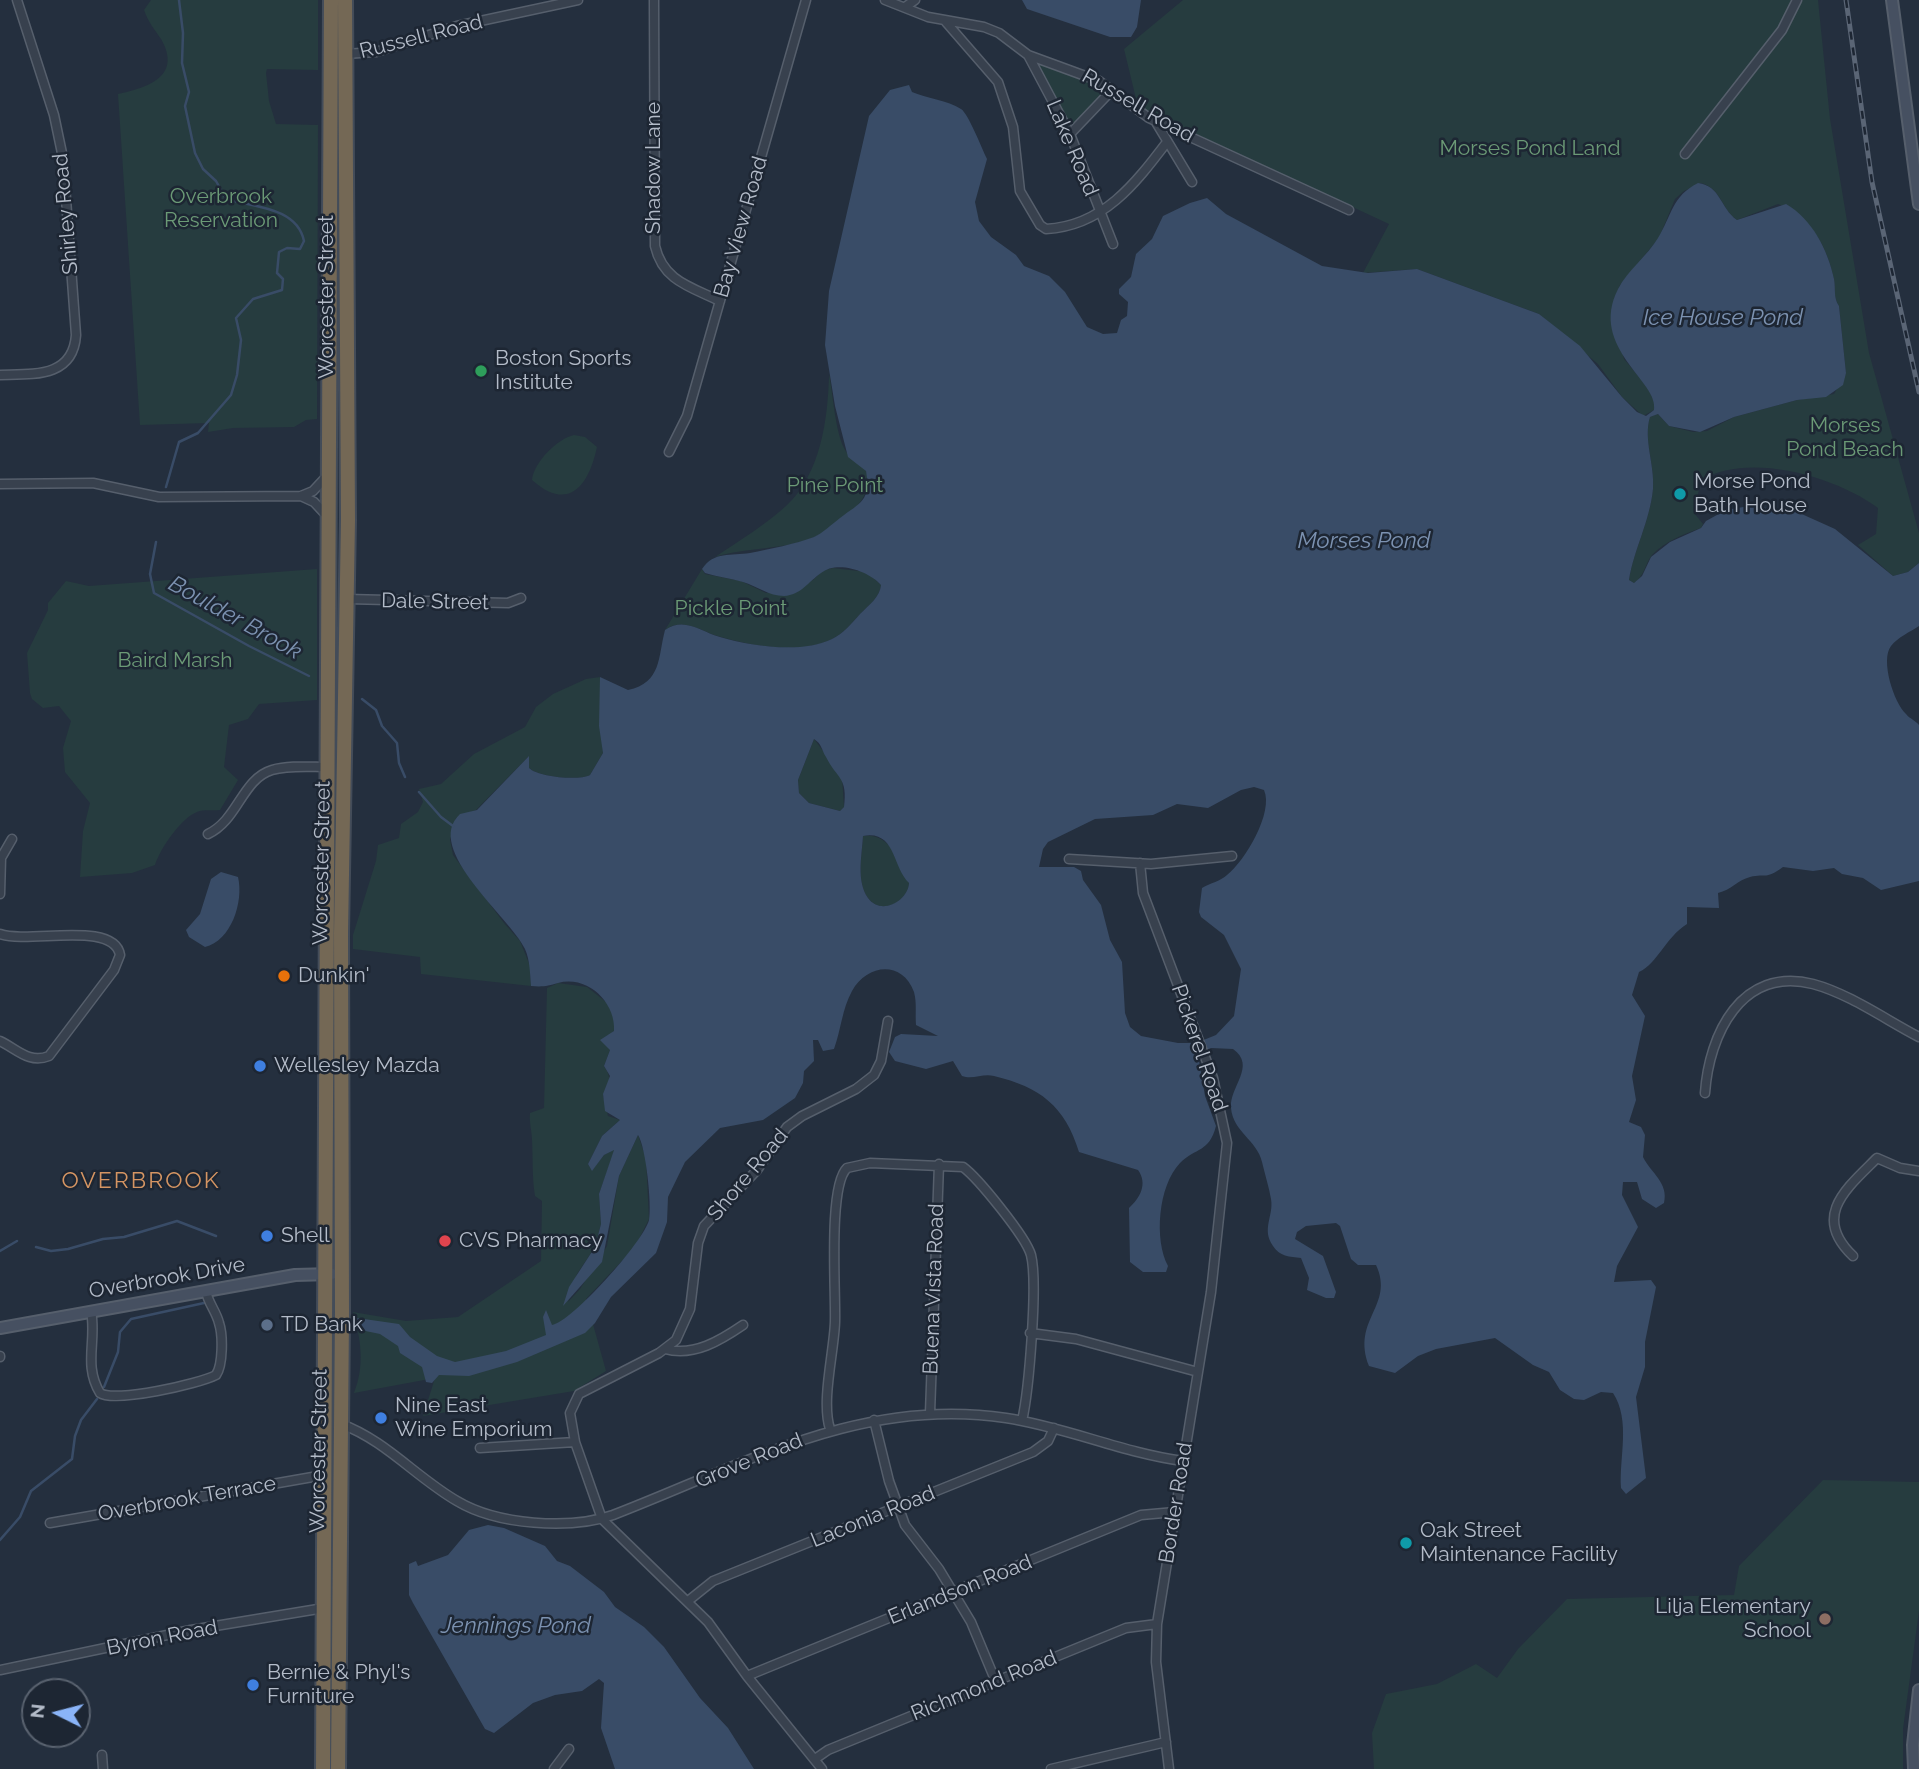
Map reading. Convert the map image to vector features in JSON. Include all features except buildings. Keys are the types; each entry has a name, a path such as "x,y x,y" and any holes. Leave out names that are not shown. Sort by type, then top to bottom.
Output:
{"highway":[{"name":"Worcester Street","path":"323,1769 331,0"},
{"name":"Worcester Street","path":"338,1769 342,1275 341,933 347,599 345,0"}],"street":[{"name":"Shirley Road","path":"0,374 53,372 67,361 75,344 63,158 50,102 18,0"},
{"name":"Russell Road","path":"345,54 376,52 457,26 578,0"},
{"name":"Shadow Lane","path":"654,0 655,246 663,268 671,279 720,301"},
{"name":"Bay View Road","path":"669,452 687,416 806,0"},
{"name":"Russell Road","path":"885,0 945,21 984,27 999,33 1028,55 1083,73 1154,120 1349,210"},
{"path":"905,7 915,0"},
{"path":"1685,154 1782,30 1797,0"},
{"path":"1892,0 1919,204"},
{"path":"945,21 973,50 1002,92 1013,127 1020,191 1040,225 1056,228 1100,214 1128,190 1167,142"},
{"name":"Lake Road","path":"1028,55 1070,134 1112,244"},
{"path":"1070,134 1112,90"},
{"path":"1154,120 1192,182"},
{"path":"0,484 93,483 159,498 301,496 316,489 329,472"},
{"path":"301,496 316,503 328,519"},
{"name":"Dale Street","path":"347,599 496,603 512,602 522,597"},
{"path":"208,834 224,825 245,793 265,773 281,769 327,767"},
{"path":"0,894 1,858 12,839"},
{"path":"1069,859 1140,863 1232,856"},
{"name":"Pickerel Road","path":"1140,863 1146,904 1218,1095 1227,1143 1215,1237"},
{"path":"0,934 27,939 101,935 115,943 120,955 114,970 49,1056 42,1059 27,1057 0,1041"},
{"path":"1704,1093 1711,1052 1723,1022 1747,998 1781,983 1802,982 1825,988 1919,1037"},
{"name":"Shore Road","path":"602,1519 575,1442 570,1413 579,1394 666,1349 680,1335 687,1318 698,1242 704,1226 757,1170 787,1127 856,1089 874,1075 881,1061 888,1021"},
{"path":"1853,1256 1837,1234 1834,1211 1841,1195 1877,1158 1900,1168 1919,1171"},
{"path":"830,1429 828,1410 835,1311 834,1249 839,1183 843,1172 853,1166 870,1163 963,1167 1025,1242 1032,1271 1030,1333 1022,1421"},
{"name":"Buena Vista Road","path":"930,1413 939,1164"},
{"name":"Border Road","path":"1169,1769 1156,1662 1157,1624 1212,1285 1215,1237"},
{"name":"Overbrook Drive","path":"0,1328 300,1274 342,1275"},
{"path":"91,1311 93,1335 89,1364 96,1386 104,1396 129,1395 198,1382 219,1371 220,1324 210,1308 206,1291"},
{"path":"666,1349 680,1351 711,1345 743,1325"},
{"path":"1030,1333 1076,1339 1198,1372"},
{"name":"Grove Road","path":"341,1424 367,1437 447,1495 475,1510 555,1524 602,1519 830,1429 930,1413 973,1414 1022,1421 1183,1461"},
{"path":"874,1420 897,1507 908,1532 933,1561 953,1592 980,1641 996,1682"},
{"name":"Laconia Road","path":"688,1601 713,1581 1039,1449 1048,1441 1054,1428"},
{"path":"480,1448 575,1442"},
{"name":"Overbrook Terrace","path":"50,1523 324,1475"},
{"name":"Erlandson Road","path":"747,1676 1141,1515 1175,1512"},
{"path":"602,1519 688,1601 716,1632 747,1676 822,1769"},
{"name":"Byron Road","path":"0,1670 191,1630 324,1608"},
{"name":"Richmond Road","path":"815,1759 828,1750 1126,1628 1157,1624"},
{"path":"1914,1769 1913,1745 1919,1690"},
{"path":"1051,1769 1166,1742"},
{"path":"557,1768 569,1749"},
{"path":"102,1755 103,1769"}],"green space":[{"name":"Overbrook Reservation","path":"151,0 318,0 318,70 267,69 266,73 269,101 276,124 318,125 317,419 306,420 294,427 233,428 208,432 209,423 140,425 118,94 150,84 164,72 168,63 167,52 144,10"},
{"name":"Morses Pond Land","path":"1183,0 1818,0 1830,119 1869,353 1919,533 1919,563 1908,572 1893,576 1858,545 1876,534 1878,508 1861,497 1817,478 1767,468 1743,468 1721,472 1701,480 1694,513 1703,524 1701,528 1681,535 1663,546 1652,555 1634,583 1629,580 1653,489 1648,434 1650,417 1658,414 1669,426 1693,432 1707,431 1734,417 1797,400 1834,394 1846,373 1839,306 1831,268 1816,234 1799,216 1778,204 1737,220 1717,194 1701,183 1675,199 1659,238 1620,285 1612,313 1624,359 1646,385 1655,403 1654,410 1643,416 1622,397 1598,364 1539,314 1417,269 1363,273 1389,224 1138,107 1124,49"},
{"path":"1028,55 1112,90 1070,134"},
{"name":"Pine Point","path":"829,374 841,440 846,451 866,471 868,481 861,501 834,527 815,537 791,544 715,557 778,513 798,493 815,462 820,444 827,409"},
{"path":"574,435 585,437 597,447 589,473 583,483 567,494 545,490 532,480 537,466 554,446"},
{"name":"Pickle Point","path":"833,568 867,572 881,585 874,601 847,628 836,637 820,644 792,648 762,646 679,624 665,630 702,569 705,574 741,581 766,593 813,580 822,571"},
{"name":"Baird Marsh","path":"317,569 317,700 259,704 248,719 229,725 224,767 238,780 220,810 200,811 178,827 155,865 132,873 80,877 83,831 90,803 65,772 63,748 71,721 59,706 43,708 32,699 30,693 27,653 48,610 48,603 66,581 89,586"},
{"path":"600,677 603,753 590,775 568,778 541,774 529,768 528,757 476,810 456,818 450,840 453,855 520,941 530,966 531,986 421,974 420,957 353,949 353,935 376,861 378,845 399,838 401,824 418,812 423,802 419,789 441,784 474,754 525,727 536,707 553,694 586,679"},
{"path":"814,739 842,776 844,807 840,811 809,803 799,793 798,780"},
{"path":"863,836 881,839 893,850 902,867 909,883 904,896 893,904 880,906 873,903 864,891 861,868"},
{"path":"558,983 587,987 610,1005 615,1019 614,1031 607,1045 610,1050 604,1066 609,1080 603,1095 608,1116 620,1120 602,1136 588,1164 592,1170 604,1155 615,1149 599,1194 601,1224 595,1247 577,1274 568,1302 580,1289 607,1246 619,1176 638,1135 646,1158 649,1219 635,1247 586,1299 606,1371 574,1391 423,1416 435,1378 354,1393 360,1372 361,1352 353,1312 406,1321 458,1317 541,1261 542,1201 535,1196 534,1189 530,1113 544,1108 547,988"},
{"path":"1823,1480 1919,1482 1919,1611 1903,1729 1903,1769 1374,1769 1372,1733 1386,1694 1437,1684 1476,1664 1497,1678 1518,1649 1567,1599 1734,1595 1739,1566"}],"water":[{"path":"1022,0 1141,0 1137,27 1131,37 1110,37 1027,9"},
{"name":"Morses Pond","path":"909,85 912,92 950,104 964,112 987,159 975,202 979,221 991,237 1016,255 1024,266 1049,276 1065,292 1087,327 1103,334 1117,333 1121,320 1127,316 1128,302 1119,294 1119,289 1131,277 1136,254 1152,239 1163,216 1207,198 1226,214 1322,266 1368,273 1417,269 1539,314 1580,346 1622,397 1637,412 1646,416 1654,410 1653,399 1618,346 1612,329 1611,310 1622,282 1654,245 1678,200 1689,188 1698,183 1711,188 1737,220 1786,204 1804,218 1823,246 1834,279 1839,306 1846,373 1843,385 1826,397 1797,400 1734,417 1700,432 1669,426 1658,414 1650,417 1648,434 1653,489 1629,580 1634,583 1642,576 1651,557 1670,542 1701,528 1706,521 1726,510 1749,506 1795,511 1835,529 1893,576 1908,572 1919,563 1919,626 1891,646 1887,661 1897,701 1906,714 1919,725 1919,881 1881,890 1863,878 1842,874 1834,868 1813,871 1783,867 1769,875 1750,877 1718,893 1719,908 1687,907 1687,924 1646,968 1639,972 1632,995 1645,1016 1632,1076 1636,1100 1629,1122 1641,1127 1645,1135 1643,1157 1662,1184 1665,1196 1664,1203 1656,1208 1642,1199 1637,1182 1623,1182 1622,1195 1638,1227 1617,1266 1614,1282 1651,1280 1656,1287 1645,1342 1645,1367 1636,1397 1646,1478 1626,1494 1621,1488 1622,1415 1613,1393 1601,1392 1584,1400 1574,1399 1560,1390 1549,1372 1533,1365 1495,1338 1436,1349 1418,1356 1395,1373 1369,1366 1365,1336 1380,1291 1376,1265 1358,1265 1351,1259 1340,1226 1336,1223 1306,1226 1297,1232 1295,1239 1323,1256 1336,1292 1334,1298 1326,1298 1307,1290 1309,1278 1301,1258 1282,1254 1273,1246 1268,1234 1271,1199 1262,1162 1255,1148 1240,1130 1231,1108 1243,1062 1233,1049 1211,1048 1198,1055 1205,1096 1216,1126 1210,1141 1180,1163 1167,1185 1160,1213 1161,1242 1168,1266 1166,1272 1143,1272 1130,1262 1129,1208 1142,1186 1138,1170 1079,1152 1066,1122 1058,1111 1025,1086 990,1075 962,1076 953,1061 926,1069 895,1061 889,1052 895,1037 901,1034 938,1036 916,1025 914,992 909,982 901,975 884,969 866,975 852,991 834,1049 823,1051 818,1040 813,1040 814,1061 804,1071 803,1083 795,1098 763,1120 720,1128 685,1162 668,1197 667,1222 656,1253 611,1297 595,1323 585,1333 517,1362 469,1376 439,1375 432,1383 426,1382 422,1367 400,1353 398,1346 380,1334 356,1329 357,1318 399,1324 410,1337 437,1356 455,1362 506,1351 546,1335 543,1317 546,1310 552,1325 575,1310 635,1245 649,1220 648,1177 644,1151 638,1135 619,1176 602,1262 563,1306 569,1287 595,1247 601,1224 599,1194 614,1150 604,1155 592,1171 588,1164 602,1136 620,1120 605,1111 603,1094 610,1076 604,1066 610,1050 600,1040 614,1031 613,1021 605,1001 598,993 580,983 531,986 525,949 460,864 452,846 451,829 460,814 477,810 529,756 529,768 541,774 568,778 590,775 603,753 599,726 600,677 628,690 647,681 657,667 665,630 672,626 693,626 720,637 761,646 820,644 847,628 879,593 881,585 876,580 844,567 828,569 800,591 784,596 705,573 702,569 712,559 723,555 743,554 814,537 859,504 866,495 866,471 848,457 835,406 825,345 829,291 869,116 890,90","holes":["814,739 843,784 844,807 840,811 809,803 799,793 798,780","1254,787 1264,790 1265,811 1261,823 1249,848 1234,868 1222,879 1202,888 1199,912 1201,917 1224,935 1241,969 1234,1016 1216,1035 1196,1043 1178,1043 1141,1036 1130,1027 1125,1013 1122,962 1110,940 1101,905 1083,880 1081,871 1074,867 1039,867 1043,849 1048,842 1095,819 1153,815 1177,804 1208,808 1241,790","863,836 874,836 888,844 909,883 904,895 886,906 873,903 862,884"]},
{"path":"221,872 238,877 237,909 222,937 205,947 189,937 186,930 200,914 211,879"},
{"name":"Jennings Pond","path":"488,1525 504,1528 545,1546 557,1561 570,1566 604,1592 615,1607 644,1627 664,1647 700,1698 728,1728 754,1769 615,1769 601,1728 604,1683 599,1679 582,1691 555,1695 533,1703 494,1733 485,1729 409,1595 409,1564 416,1561 418,1566 448,1555 469,1530"}],"waterway":[{"name":"Boulder Brook","path":"166,487 179,442 198,433 231,395 237,375 241,340 236,318 253,299 282,290 283,279 277,273 279,252 287,248 300,249 304,241 293,221 283,215 226,199 216,181 203,169 195,153 185,106 189,92 182,63 183,33 179,0"},
{"name":"Boulder Brook","path":"156,542 150,574 154,593 309,676"},
{"name":"Boulder Brook","path":"362,699 376,710 382,726 397,743 399,763 405,777"},
{"name":"Boulder Brook","path":"419,792 441,817 453,826"},
{"path":"36,1247 51,1251 68,1249 103,1239 124,1237 177,1221 216,1236"},
{"path":"0,1251 17,1241"},
{"path":"104,1387 118,1352 120,1332 131,1319 204,1303"},
{"path":"0,1540 20,1517 31,1491 72,1459 75,1436 81,1420 97,1399"}],"railway":[{"path":"1846,0 1872,182 1919,392"}],"place":[{"name":"Boston Sports Institute","path":"481,371"},
{"name":"Morse Pond Bath House","path":"1680,494"},
{"name":"Dunkin'","path":"284,976"},
{"name":"Wellesley Mazda","path":"260,1066"},
{"name":"Shell","path":"267,1236"},
{"name":"CVS Pharmacy","path":"445,1241"},
{"name":"TD Bank","path":"267,1325"},
{"name":"Nine East Wine Emporium","path":"381,1418"},
{"name":"Oak Street Maintenance Facility","path":"1406,1543"},
{"name":"Lilja Elementary School","path":"1825,1619"},
{"name":"Bernie & Phyl's Furniture","path":"253,1685"}],"district":[{"name":"OVERBROOK","path":"141,1181"}],"water label":[{"name":"Ice House Pond","path":"1723,318"}],"park label":[{"name":"Morses Pond Beach","path":"1845,438"}]}
